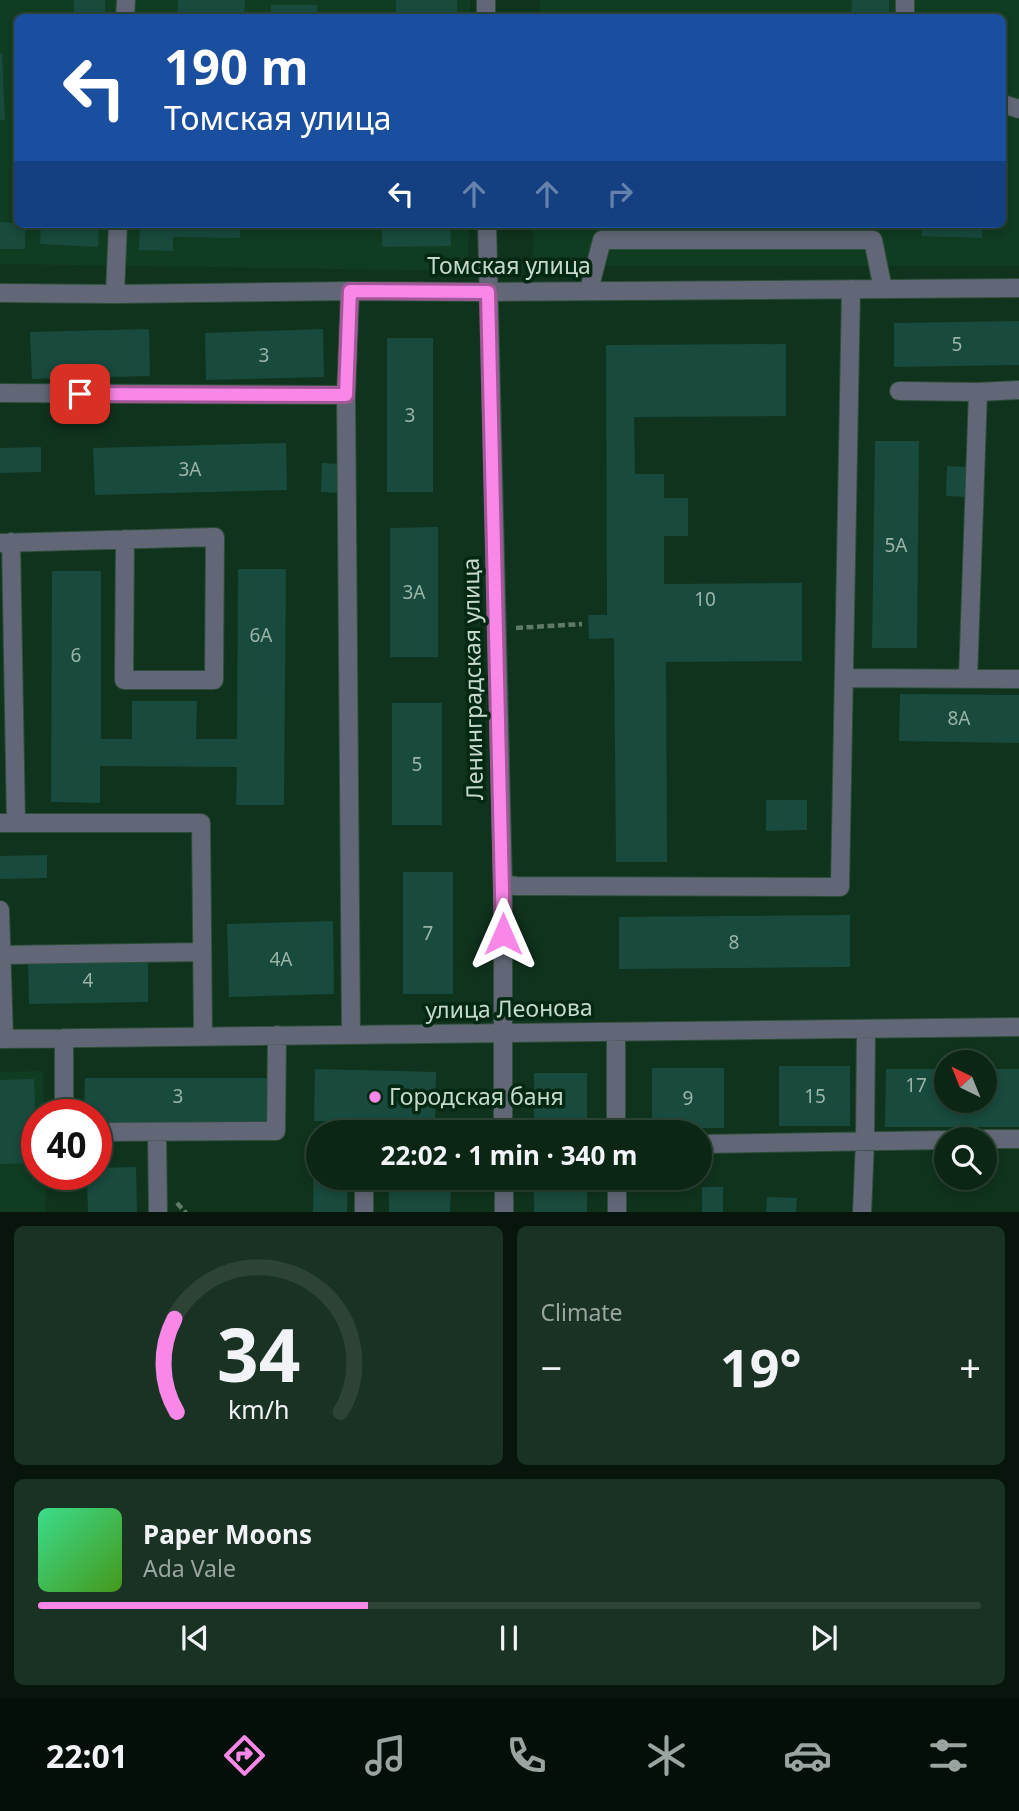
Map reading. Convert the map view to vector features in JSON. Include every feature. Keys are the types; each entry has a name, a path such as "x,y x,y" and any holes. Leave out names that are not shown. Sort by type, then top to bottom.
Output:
{"street":[{"path":"116,295 118,228"},
{"name":"Ленинградская улица","path":"487,228 503,884 503,1120"},
{"path":"589,290 602,232 873,240 883,289"},
{"name":"Томская улица","path":"0,293 116,295 350,291 1019,288"},
{"path":"503,884 840,887 851,289"},
{"path":"350,291 346,395 351,1035"},
{"path":"899,391 1019,390"},
{"path":"968,679 978,392"},
{"path":"0,394 346,395"},
{"path":"125,539 124,680 214,680 215,537 125,539 6,542 8,823 201,823 203,1036"},
{"path":"844,678 1019,679"},
{"path":"0,910 2,1039"},
{"path":"1,955 202,952"},
{"name":"улица Леонова","path":"2,1039 1019,1027"},
{"path":"862,1212 866,1141 866,1029"},
{"path":"616,1032 616,1120"},
{"path":"112,1132 276,1131 277,1035"},
{"path":"64,1038 64,1099"},
{"path":"157,1132 158,1212"},
{"path":"997,1139 1019,1139"},
{"path":"712,1144 934,1140"},
{"path":"364,1190 364,1212"},
{"path":"504,1190 504,1212"},
{"path":"617,1190 617,1212"}],"path":[{"path":"516,628 582,624"}],"shaded area":[{"path":"0,0 470,0 470,14 14,14 14,228 469,228 468,271 0,264"},
{"path":"540,0 1019,0 1019,266 533,266 534,228 1006,228 1006,14 539,14"},
{"path":"43,1071 44,1099 21,1099 21,1190 45,1190 45,1212 0,1212 0,1072"}],"building":[{"path":"74,0 105,0 105,14 74,14"},
{"path":"178,0 245,0 244,14 177,14"},
{"path":"396,0 457,0 457,14 396,14"},
{"path":"852,0 889,0 889,14 851,14"},
{"path":"271,5 317,5 317,14 271,14"},
{"path":"2,53 5,120 0,120"},
{"path":"0,222 14,223 14,228 25,228 25,249 0,249"},
{"path":"41,228 99,228 98,247 40,244"},
{"path":"140,228 241,228 240,238 173,237 173,251 139,250"},
{"path":"382,228 450,228 451,246 382,247"},
{"path":"922,228 983,228 982,238 922,236"},
{"path":"1019,321 1019,365 894,367 894,323"},
{"path":"149,329 150,376 32,379 30,332"},
{"path":"323,329 324,377 206,380 205,333"},
{"path":"387,338 433,338 433,492 387,492"},
{"path":"786,344 786,416 634,417 635,474 664,474 664,498 688,498 688,536 664,536 664,584 802,583 802,661 666,662 667,862 616,862 614,638 589,639 588,615 607,615 606,345"},
{"path":"875,441 919,441 917,648 872,648"},
{"path":"286,443 287,490 95,495 93,448"},
{"path":"41,447 41,472 0,473 0,448"},
{"path":"322,463 341,464 341,493 321,492"},
{"path":"947,466 966,467 965,497 946,496"},
{"path":"438,527 438,657 390,657 390,528"},
{"path":"238,569 286,569 284,805 236,805 237,767 100,766 100,803 51,802 52,571 101,571 101,739 132,739 132,701 197,701 196,739 237,739"},
{"path":"900,694 1019,695 1019,743 899,741"},
{"path":"392,703 442,703 442,825 392,825"},
{"path":"766,800 807,800 807,830 766,831"},
{"path":"47,855 47,878 0,879 0,856"},
{"path":"403,872 453,872 453,994 403,994"},
{"path":"850,915 850,967 619,969 619,917"},
{"path":"333,921 334,994 229,997 227,924"},
{"path":"148,957 148,1002 29,1004 28,959"},
{"path":"779,1066 850,1066 850,1126 779,1126"},
{"path":"652,1068 724,1068 724,1128 712,1128 712,1120 652,1120"},
{"name":"Городская баня","path":"315,1069 436,1072 435,1120 314,1120"},
{"path":"886,1069 934,1069 934,1113 998,1113 998,1069 1019,1069 1019,1127 885,1127"},
{"path":"534,1073 587,1073 587,1120 534,1120"},
{"path":"85,1078 272,1078 272,1124 112,1123 112,1099 84,1099"},
{"path":"34,1079 35,1099 21,1099 21,1163 0,1164 0,1080"},
{"path":"136,1167 137,1212 88,1212 87,1190 112,1190 112,1168"},
{"path":"723,1187 723,1212 702,1212 702,1190"},
{"path":"313,1190 348,1190 347,1212 313,1212"},
{"path":"389,1190 451,1190 450,1212 389,1212"},
{"path":"534,1190 587,1190 587,1212 534,1212"},
{"path":"767,1197 797,1198 796,1212 766,1212"}],"place":[{"name":"Городская баня","path":"375,1097"}],"route":[{"path":"80,394 346,395 350,291 488,292 503,934"}]}
